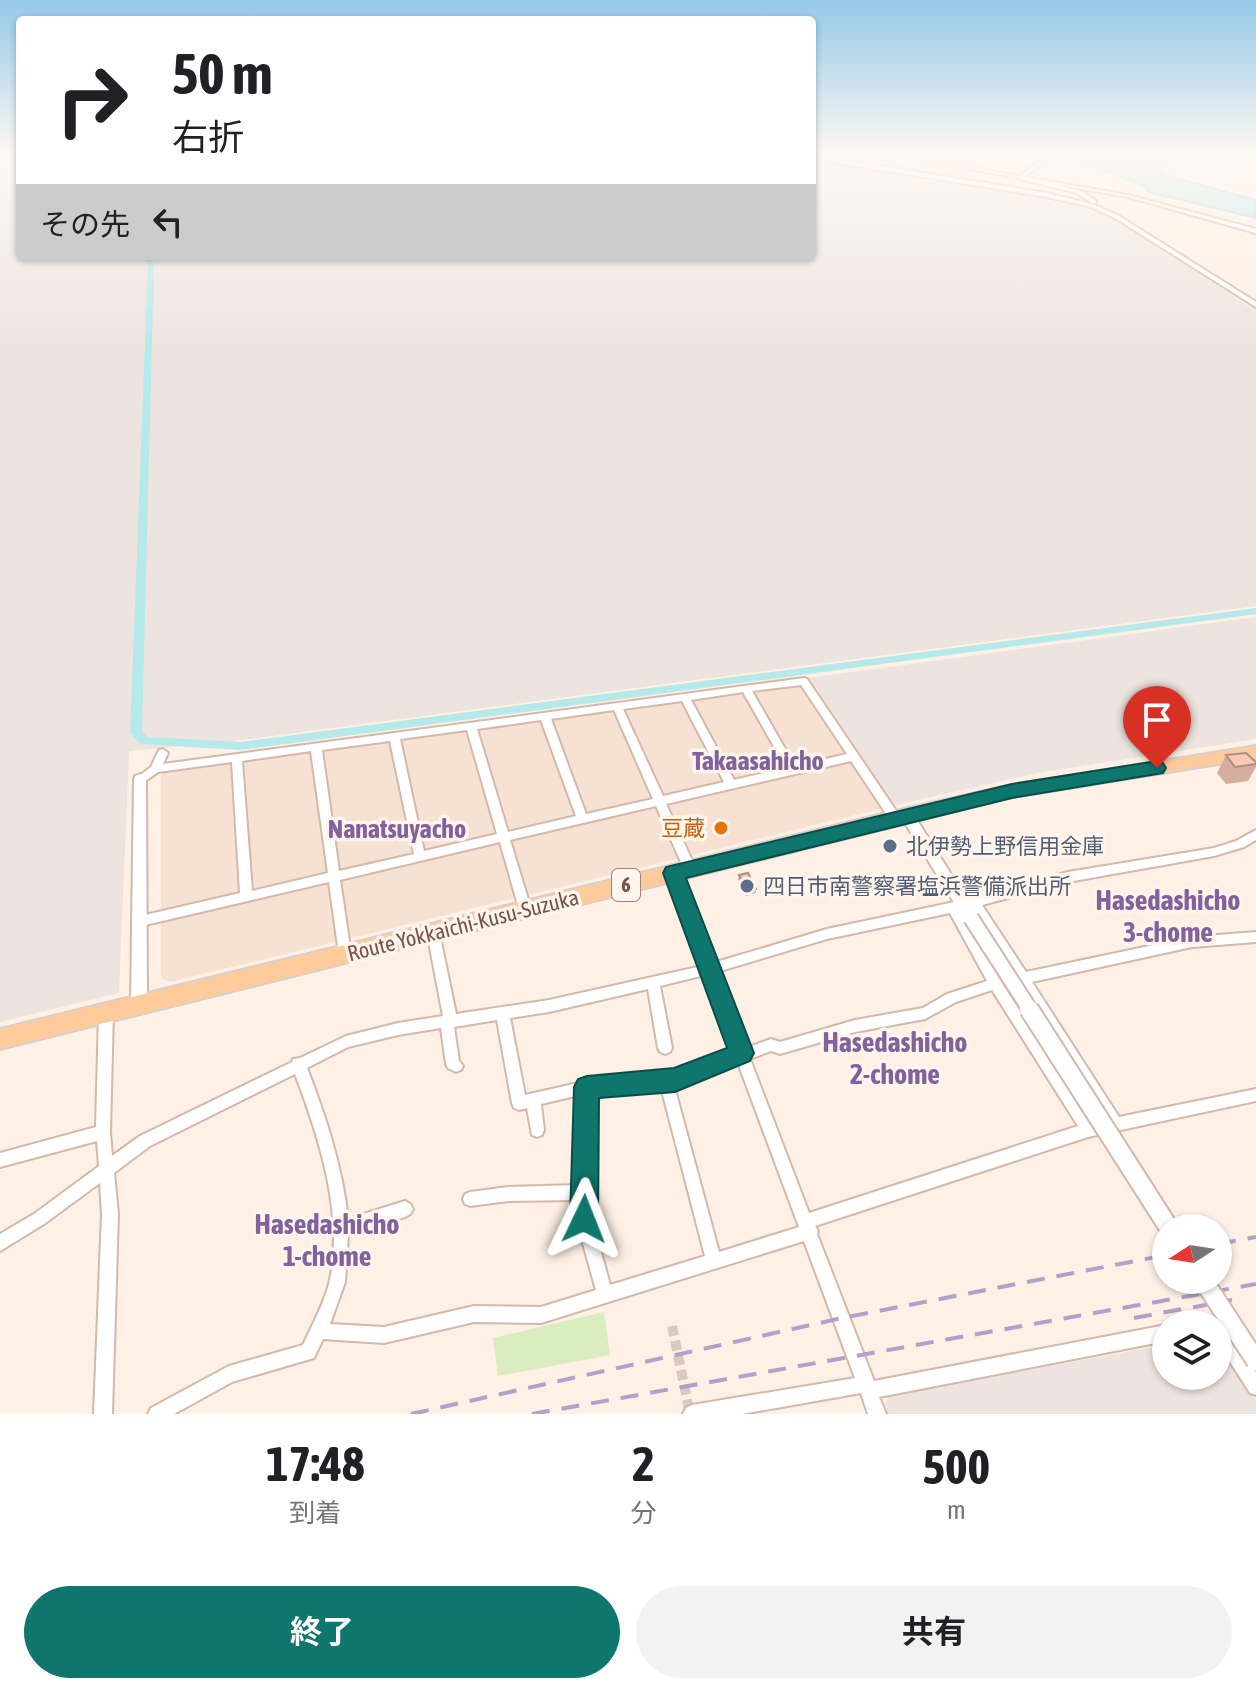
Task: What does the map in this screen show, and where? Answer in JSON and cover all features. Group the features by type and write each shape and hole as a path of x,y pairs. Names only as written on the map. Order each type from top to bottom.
{"main road":[{"name":"Route Yokkaichi-Kusu-Suzuka","path":"0,1039 1012,791 1252,758"}],"street":[{"path":"1120,219 1256,305"},
{"path":"1214,219 1256,231"},
{"path":"139,1004 140,779 155,769 804,681 855,756 1021,979 1116,1124"},
{"path":"746,689 793,771"},
{"path":"685,697 731,785"},
{"path":"617,706 660,802 710,969 877,1414"},
{"path":"545,716 582,819"},
{"path":"471,727 525,909"},
{"path":"394,737 420,857"},
{"path":"316,747 345,954"},
{"path":"155,769 163,753"},
{"path":"141,921 855,756"},
{"path":"237,758 246,897"},
{"path":"0,1243 39,1219 106,1168 159,1133 346,1042 398,1029 503,1014 653,983 827,934 966,908 1068,877 1214,852 1240,844 1256,834"},
{"path":"966,908 995,984 1088,1130"},
{"path":"966,908 1160,1214"},
{"path":"433,932 453,1064 456,1066"},
{"path":"1021,979 1192,942 1256,937"},
{"path":"653,983 665,1048"},
{"path":"503,1014 519,1103 587,1087 666,1081 689,1076 742,1053 771,1045 780,1048 855,1026 925,1013 952,998 995,984"},
{"path":"103,1414 110,1214 103,1132 106,1012"},
{"path":"157,1414 229,1374 308,1352 317,1331 339,1274 342,1228 322,1126 298,1063"},
{"path":"666,1081 687,1171 714,1261"},
{"path":"587,1087 584,1219 605,1295"},
{"path":"317,1331 384,1335 474,1314 541,1315 714,1261 1088,1130 1256,1095"},
{"path":"533,1100 537,1130"},
{"path":"0,1160 103,1132"},
{"path":"470,1199 508,1194 585,1192"},
{"path":"342,1228 405,1209"},
{"path":"1212,1294 1256,1361"},
{"path":"692,1414 868,1387 1152,1336"},
{"path":"1232,1337 1256,1352"},
{"path":"1232,1350 1256,1387"}],"shaded area":[{"path":"0,219 16,219 16,260 816,260 816,219 1114,219 1256,311 1256,606 242,740 129,751 119,993 0,1022"},
{"path":"1256,617 1256,739 1043,772 895,805 808,678"},
{"path":"798,685 804,687 882,805 880,809 170,982 161,978 161,775 170,769"},
{"path":"1152,1347 1152,1390 1232,1390 1232,1364 1256,1401 1256,1414 888,1414 885,1405 890,1394"}],"green space":[{"path":"604,1312 610,1355 498,1376 493,1338"}],"building":[{"path":"1246,753 1256,764 1235,767 1226,755"},
{"path":"748,873 756,889 747,891 739,875"}],"waterway":[{"path":"148,260 151,264 136,733 145,741 240,746 1256,611"}],"tunnel":[{"path":"672,1326 690,1414"}],"railway":[{"path":"1232,1241 1256,1237"},
{"path":"411,1414 842,1318 1152,1258"},
{"path":"532,1414 1256,1284"},
{"path":"1134,1318 1232,1300"}],"place":[{"name":"豆蔵","path":"721,828"},
{"name":"北伊勢上野信用金庫","path":"890,846"},
{"name":"四日市南警察署塩浜警備派出所","path":"747,886"}],"district":[{"name":"Takaasahicho","path":"758,761"},
{"name":"Nanatsuyacho","path":"397,829"},
{"name":"Hasedashicho 3-chome","path":"1168,916"},
{"name":"Hasedashicho 2-chome","path":"895,1058"},
{"name":"Hasedashicho 1-chome","path":"327,1240"}],"route":[{"path":"584,1219 587,1087 675,1080 742,1053 673,873 1012,791 1157,768"}]}
